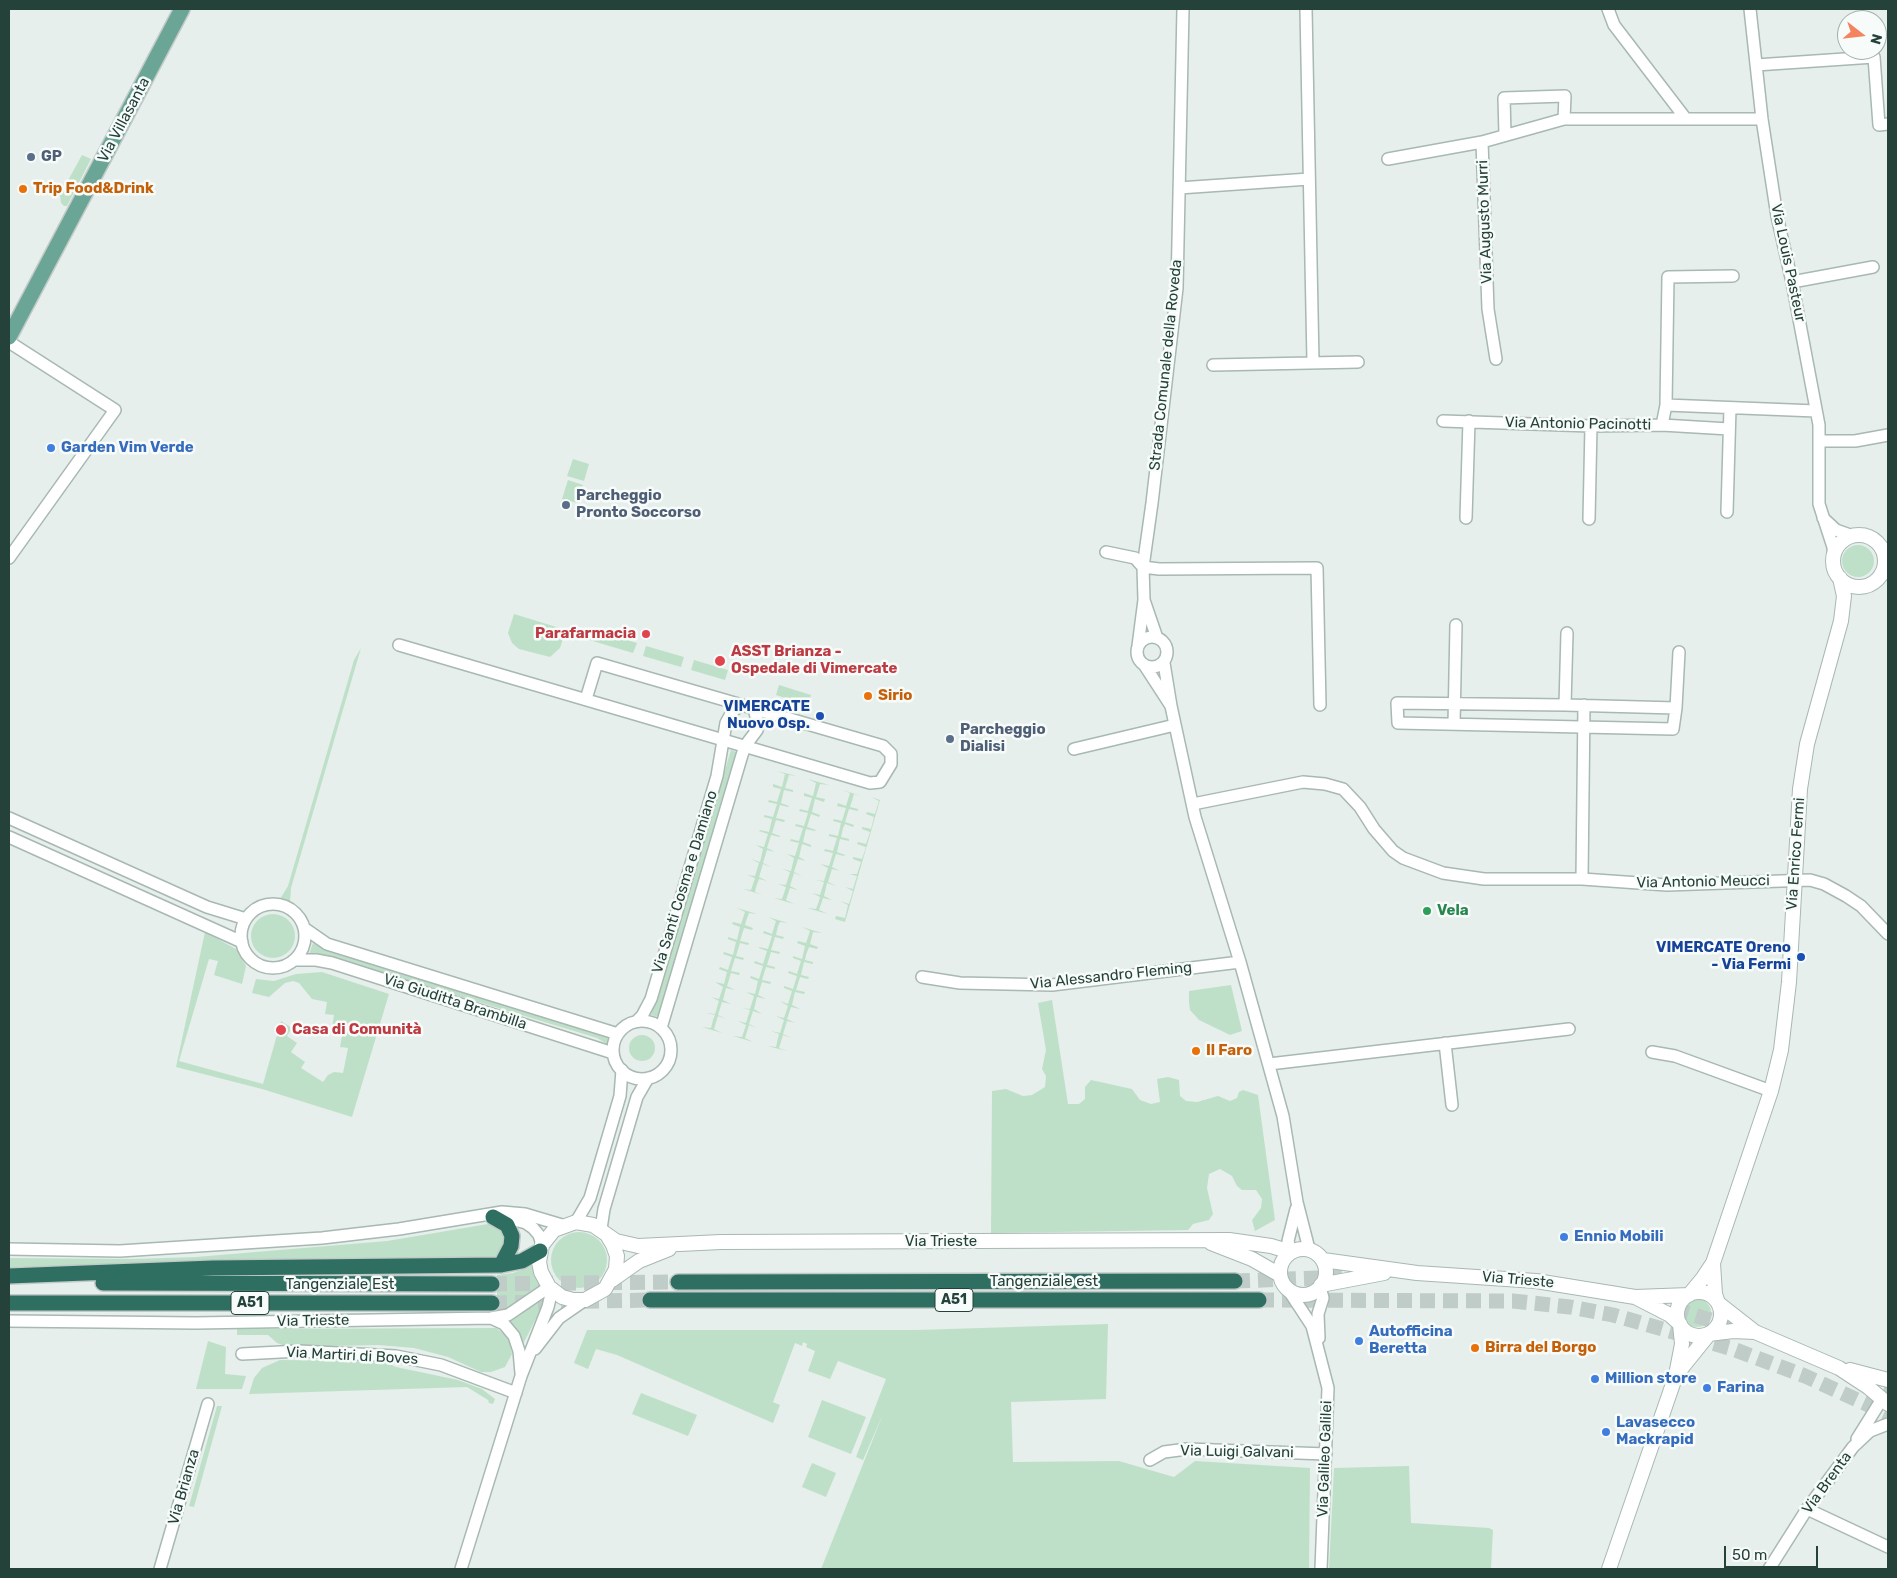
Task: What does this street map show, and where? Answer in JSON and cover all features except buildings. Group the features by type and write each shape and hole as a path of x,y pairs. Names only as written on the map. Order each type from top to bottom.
{"highway":[{"path":"487,1216 507,1224 512,1236 511,1246 501,1265"},
{"path":"9,1276 222,1268 501,1265 522,1261 541,1248"},
{"name":"Tangenziale est","path":"678,1282 1235,1281"},
{"name":"Tangenziale Est","path":"9,1282 492,1284"},
{"name":"Tangenziale est","path":"650,1300 1259,1300"},
{"name":"Tangenziale Est","path":"9,1303 492,1303"}],"main road":[{"name":"Via Villasanta","path":"9,337 182,9"}],"street":[{"name":"Strada Comunale della Roveda","path":"1171,706 1145,666 1138,659 1137,649 1144,600 1143,567 1177,288 1183,9"},
{"path":"1306,9 1313,362"},
{"path":"1608,9 1614,25 1686,119"},
{"name":"Via Louis Pasteur","path":"1750,9 1762,119 1776,216 1792,282 1816,411 1820,441 1818,481 1822,517 1833,547 1834,559"},
{"path":"1756,65 1874,57 1879,124 1888,124"},
{"path":"1505,135 1504,98 1565,96 1564,119"},
{"name":"Via Augusto Murri","path":"1496,359 1488,309 1482,142 1564,119 1762,119"},
{"path":"1388,159 1482,142"},
{"path":"1179,188 1309,179"},
{"path":"1792,282 1873,267"},
{"path":"1666,406 1668,276 1733,276"},
{"path":"9,342 115,410 9,558"},
{"path":"1214,365 1358,362"},
{"name":"Via Antonio Pacinotti","path":"1443,421 1591,426 1662,425 1666,406 1816,411"},
{"path":"1727,512 1730,408"},
{"path":"1466,518 1469,422"},
{"path":"1662,425 1730,429"},
{"path":"1589,519 1591,426"},
{"path":"1820,441 1855,441 1888,435"},
{"path":"1822,517 1836,530 1853,536 1888,538"},
{"path":"1853,536 1839,544 1834,559 1834,568 1840,578 1852,586 1870,585 1885,568 1884,552 1878,543 1868,537"},
{"path":"1106,552 1135,558 1143,567 1198,570 1317,568 1320,705"},
{"name":"Via Enrico Fermi","path":"1689,1295 1714,1263 1771,1091 1781,1050 1787,1010 1800,789 1807,744 1841,621 1844,596 1840,578"},
{"name":"Via Enrico Fermi","path":"1841,621 1856,598 1870,585"},
{"name":"Strada Comunale della Roveda","path":"1144,600 1157,638 1167,648 1164,663 1171,706 1192,804"},
{"path":"1454,724 1456,625"},
{"path":"1565,705 1566,633"},
{"path":"1137,649 1142,640 1157,638"},
{"path":"399,645 586,698 870,783 880,782 891,764 891,754 883,746 597,663 586,698"},
{"path":"1676,708 1397,703 1398,723 1673,729 1676,708 1679,652"},
{"path":"1145,666 1154,668 1164,663"},
{"name":"Via Santi Cosma e Damiano","path":"618,1034 642,1016 651,999 717,776 729,716 741,705"},
{"path":"1582,879 1584,705"},
{"name":"Via Santi Cosma e Damiano","path":"662,1028 745,746 757,730 758,723 754,709"},
{"path":"1074,749 1175,725"},
{"name":"Via Antonio Meucci","path":"1192,804 1303,782 1325,784 1343,789 1360,806 1383,840 1398,854 1443,873 1484,879 1582,879 1667,885 1794,879 1824,884 1846,896 1861,906 1888,934"},
{"path":"1192,804 1240,962 1283,1116 1297,1202 1309,1249 1323,1260 1326,1275 1321,1286"},
{"path":"9,818 207,907 246,919 242,930 242,942 9,837"},
{"name":"Via Giuditta Brambilla","path":"246,919 259,908 277,905 295,913 304,928 327,944 618,1034"},
{"path":"295,960 304,945 304,928"},
{"name":"Via Giuditta Brambilla","path":"242,942 252,960 263,966 278,968 295,960 316,960 332,963 614,1053"},
{"name":"Via Alessandro Fleming","path":"922,977 960,983 1052,985 1240,962"},
{"path":"612,1280 617,1256 614,1245 604,1232 604,1208 637,1097 648,1078 664,1069 669,1061 671,1044 662,1028 646,1021 637,1021"},
{"path":"1269,1064 1569,1029"},
{"path":"618,1034 614,1043 614,1053 622,1070 629,1076 648,1078"},
{"path":"1445,1042 1452,1105"},
{"path":"1652,1052 1675,1056 1771,1091"},
{"path":"576,1222 590,1198 620,1096 622,1070"},
{"path":"1280,1275 1282,1260 1291,1252 1288,1242 1297,1202"},
{"name":"Via Trieste","path":"9,1249 120,1251 312,1238 399,1229 487,1216 502,1212 525,1214 562,1225 576,1222 594,1225 626,1245 676,1245 721,1242 1206,1241 1248,1242 1291,1252 1309,1249"},
{"name":"Via Trieste","path":"9,1321 196,1323 491,1318 508,1315 550,1289 541,1272 539,1235 526,1223 487,1216"},
{"path":"541,1248 554,1230 562,1225"},
{"name":"Via Trieste","path":"1206,1241 1252,1259 1280,1275 1290,1291 1303,1295 1310,1294 1321,1286 1400,1271"},
{"name":"Via Trieste","path":"585,1300 605,1289 612,1280 640,1261 676,1245"},
{"name":"Via Trieste","path":"1323,1260 1400,1271 1536,1281 1635,1297 1689,1295"},
{"name":"Via Enrico Fermi","path":"1714,1263 1715,1294 1718,1303"},
{"name":"Via Galileo Galilei","path":"1319,1350 1318,1314 1323,1298 1321,1286"},
{"path":"461,1569 521,1376 548,1307 550,1289 573,1300 585,1300"},
{"name":"Via Galileo Galilei","path":"1290,1291 1312,1326 1328,1388 1321,1569"},
{"path":"1610,1569 1676,1375 1682,1344 1678,1309 1682,1300 1689,1295 1697,1292 1707,1294 1756,1332 1840,1368 1886,1378"},
{"name":"Via Trieste","path":"1635,1297 1670,1315 1680,1324"},
{"path":"531,1354 559,1318 585,1300"},
{"path":"1676,1375 1716,1328 1720,1320 1718,1303"},
{"path":"491,1318 504,1324 514,1336 519,1351 521,1376"},
{"path":"1680,1324 1691,1335 1701,1336 1733,1331 1756,1332"},
{"name":"Via Martiri di Boves","path":"242,1354 299,1351 414,1358 441,1365 516,1393"},
{"path":"1840,1368 1885,1402"},
{"name":"Via Brenta","path":"1853,1447 1864,1424 1885,1402"},
{"name":"Via Brianza","path":"160,1569 208,1404"},
{"name":"Via Brenta","path":"1769,1569 1807,1509 1853,1447 1870,1431 1888,1424"},
{"name":"Via Luigi Galvani","path":"1150,1460 1164,1452 1187,1449 1326,1454"},
{"path":"1807,1509 1888,1547"}],"green space":[{"path":"82,155 91,159 67,206 64,206 61,203 60,195"},
{"path":"573,459 589,464 584,481 567,476"},
{"path":"568,480 583,485 578,503 562,499"},
{"path":"1858,545 1864,546 1869,550 1873,555 1873,567 1869,572 1864,576 1858,577 1852,576 1847,572 1843,567 1842,561 1843,555 1847,550 1852,546"},
{"path":"514,614 566,630 560,648 550,657 519,649 512,643 508,633"},
{"path":"589,628 637,643 633,653 586,639"},
{"path":"646,646 684,657 681,667 643,656"},
{"path":"361,648 291,888 290,902 280,899 288,886 354,660"},
{"path":"694,660 728,670 725,680 691,670"},
{"path":"779,685 811,695 808,705 776,695"},
{"path":"731,750 736,752 658,1017 651,1015"},
{"path":"777,771 797,776 789,775 785,788 793,790 793,792 784,790 781,803 789,806 780,805 776,818 785,820 784,822 776,820 772,833 780,837 771,835 767,848 775,852 767,850 763,863 771,867 763,864 759,877 767,881 759,879 756,887 755,892 763,895 743,889 751,890 755,878 747,875 755,876 759,863 751,859 760,862 763,849 756,845 764,847 768,834 759,831 769,832 772,819 764,817 764,815 773,817 777,804 768,802 769,800 777,802 781,789 773,787 773,784 782,787 785,774"},
{"path":"808,779 829,785 820,784 816,797 825,799 824,802 815,799 812,812 820,815 819,817 811,814 807,827 816,830 806,829 803,842 811,845 811,847 802,844 799,857 806,861 798,859 794,872 802,876 794,873 790,886 798,890 790,888 786,900 794,904 774,898 782,899 786,887 778,884 786,885 790,872 782,869 791,871 794,858 787,854 795,856 799,843 790,841 791,839 799,841 803,828 795,826 796,824 804,826 808,813 799,811 800,809 808,811 812,798 804,796 804,793 813,796 816,783"},
{"path":"842,790 862,796 854,794 850,807 858,809 858,811 849,809 845,822 854,825 853,827 845,824 843,828 841,837 849,839 849,841 840,839 837,852 845,855 836,854 832,867 840,871 832,869 828,882 836,886 827,883 824,896 832,900 823,898 819,910 828,914 807,908 816,909 819,901 820,897 812,893 820,895 824,882 816,880 824,881 828,868 820,864 829,866 833,853 824,851 825,849 833,851 837,838 829,836 829,834 838,836 841,823 833,821 834,819 842,821 846,808 837,806 838,803 846,806 850,793"},
{"path":"871,797 880,800 845,922 835,919 836,916 845,918 848,905 840,901 849,904 853,891 845,887 853,889 857,876 849,874 857,874 861,862 853,859 853,857 862,859 866,847 857,844 858,842 866,844 870,832 862,829 862,827 871,829 874,817 866,814 867,812 875,814 879,801"},
{"path":"737,908 757,914 749,913 745,925 753,928 752,930 744,928 740,941 749,943 748,945 740,943 736,956 744,958 743,960 735,958 731,971 740,973 739,975 731,973 727,986 735,990 726,988 723,1000 731,1004 722,1002 718,1015 726,1019 718,1016 714,1029 722,1033 702,1027 711,1028 715,1015 706,1013 715,1014 719,1001 711,997 719,999 723,987 715,982 724,984 727,972 719,969 720,967 728,970 732,957 723,954 724,952 733,955 736,942 728,939 728,937 737,940 740,927 732,924 733,922 741,924 745,912"},
{"path":"277,914 289,920 294,927 294,945 289,952 282,957 269,958 261,955 254,948 251,932 254,924 261,917"},
{"path":"768,917 788,923 780,922 778,926 776,935 784,937 783,939 775,937 771,950 780,952 779,954 771,952 767,965 775,967 775,969 766,967 762,980 771,982 770,984 762,982 758,995 766,999 757,997 754,1009 762,1014 753,1011 749,1024 757,1028 749,1025 745,1038 753,1042 733,1036 742,1037 746,1025 738,1021 746,1023 750,1010 742,1008 750,1009 754,996 746,992 755,994 758,981 750,978 751,976 759,979 763,966 754,963 755,961 763,964 767,951 759,947 768,949 772,936 763,933 764,931 772,934 776,921"},
{"path":"802,927 822,933 813,932 810,944 818,947 817,949 809,947 806,955 805,960 813,962 813,964 804,962 801,975 809,977 808,979 800,977 796,990 805,992 804,994 795,992 792,1005 800,1009 791,1007 787,1019 795,1023 787,1021 783,1034 791,1038 783,1035 779,1048 787,1051 767,1046 776,1047 779,1034 771,1031 780,1033 784,1020 776,1016 784,1018 788,1006 780,1001 788,1004 792,991 784,988 784,986 793,989 797,976 788,973 789,971 797,974 801,961 793,958 793,956 802,959 805,946 797,943 798,941 806,943 810,931"},
{"path":"205,932 236,949 246,966 242,984 214,975 218,961 209,959 179,1061 263,1084 281,1021 292,1028 287,1036 297,1043 291,1052 305,1062 301,1068 323,1082 328,1075 334,1072 343,1073 348,1048 340,1047 343,1030 332,1028 334,1015 325,1014 327,1002 312,999 299,983 293,981 285,983 269,997 252,993 256,979 274,981 296,974 322,972 389,994 352,1117 262,1089 176,1067"},
{"path":"313,943 342,955 609,1036 607,1044 597,1038 321,954 309,954"},
{"path":"1231,985 1242,1031 1230,1035 1199,1020 1190,1010 1189,991"},
{"path":"1052,1000 1068,1104 1079,1104 1085,1099 1085,1087 1091,1080 1132,1089 1140,1100 1151,1104 1160,1102 1157,1079 1168,1077 1179,1080 1180,1096 1186,1101 1197,1102 1218,1096 1230,1101 1237,1098 1239,1092 1243,1090 1258,1095 1275,1220 1255,1231 1252,1220 1261,1208 1262,1199 1256,1190 1242,1190 1237,1186 1232,1176 1220,1169 1209,1174 1207,1188 1213,1214 1209,1220 1193,1224 1188,1230 991,1233 992,1091 1006,1089 1023,1096 1032,1095 1045,1087 1046,1076 1042,1069 1046,1050 1038,1003"},
{"path":"642,1035 651,1039 655,1048 651,1057 642,1061 633,1057 629,1048 633,1039"},
{"path":"494,1224 508,1235 500,1257 492,1260 9,1267 9,1258 132,1259 196,1257 387,1241"},
{"path":"573,1232 585,1232 595,1236 603,1244 607,1260 603,1276 595,1284 585,1288 573,1288 563,1284 555,1276 551,1266 551,1254 555,1244 563,1236"},
{"path":"532,1266 540,1286 507,1309 497,1312 497,1275 513,1273"},
{"path":"544,1298 542,1307 523,1344 510,1322"},
{"path":"1697,1299 1707,1303 1711,1313 1707,1323 1697,1327 1687,1323 1683,1313 1687,1303"},
{"path":"1108,1324 1106,1399 1011,1402 1013,1462 1119,1461 1174,1477 1195,1461 1310,1468 1309,1569 821,1569 883,1414 863,1460 856,1457 886,1379 838,1361 830,1379 808,1371 815,1351 806,1347 807,1344 803,1342 802,1346 795,1343 773,1402 780,1405 773,1423 617,1355 596,1349 588,1369 574,1363 587,1330 917,1330"},
{"path":"496,1328 509,1338 512,1354 505,1367 491,1372 481,1372 448,1357 414,1348 378,1345 288,1347 277,1343 268,1335 237,1335 237,1329"},
{"path":"208,1341 226,1347 225,1374 246,1376 242,1389 196,1389"},
{"path":"280,1360 383,1361 396,1367 458,1380 482,1389 495,1399 493,1404 489,1403 488,1400 467,1387 249,1394 254,1378 262,1368"},
{"path":"641,1393 697,1415 688,1436 632,1414"},
{"path":"822,1400 866,1417 851,1454 808,1437"},
{"path":"217,1406 222,1406 194,1507 189,1506"},
{"path":"812,1463 836,1473 826,1497 802,1487"},
{"path":"1409,1466 1411,1523 1489,1528 1493,1530 1491,1569 1329,1569 1334,1468"}],"tunnel":[{"path":"1235,1281 1344,1277"},
{"path":"492,1284 678,1282"},
{"path":"492,1303 650,1300"},
{"path":"1259,1300 1513,1301 1570,1307 1613,1315 1733,1349 1805,1376 1888,1414"},
{"path":"1652,1302 1749,1332"},
{"path":"1862,1381 1888,1392"}],"place":[{"name":"GP","path":"31,157"},
{"name":"Trip Food&Drink","path":"23,189"},
{"name":"Garden Vim Verde","path":"51,448"},
{"name":"Parcheggio Pronto Soccorso","path":"566,505"},
{"name":"Parafarmacia","path":"646,634"},
{"name":"ASST Brianza - Ospedale di Vimercate","path":"720,661"},
{"name":"Sirio","path":"868,696"},
{"name":"VIMERCATE Nuovo Osp.","path":"820,716"},
{"name":"Parcheggio Dialisi","path":"950,739"},
{"name":"Vela","path":"1427,911"},
{"name":"VIMERCATE Oreno - Via Fermi","path":"1801,957"},
{"name":"Casa di Comunità","path":"281,1030"},
{"name":"Il Faro","path":"1196,1051"},
{"name":"Ennio Mobili","path":"1564,1237"},
{"name":"Autofficina Beretta","path":"1359,1341"},
{"name":"Birra del Borgo","path":"1475,1348"},
{"name":"Million store","path":"1595,1379"},
{"name":"Farina","path":"1707,1388"},
{"name":"Lavasecco Mackrapid","path":"1606,1432"}]}
